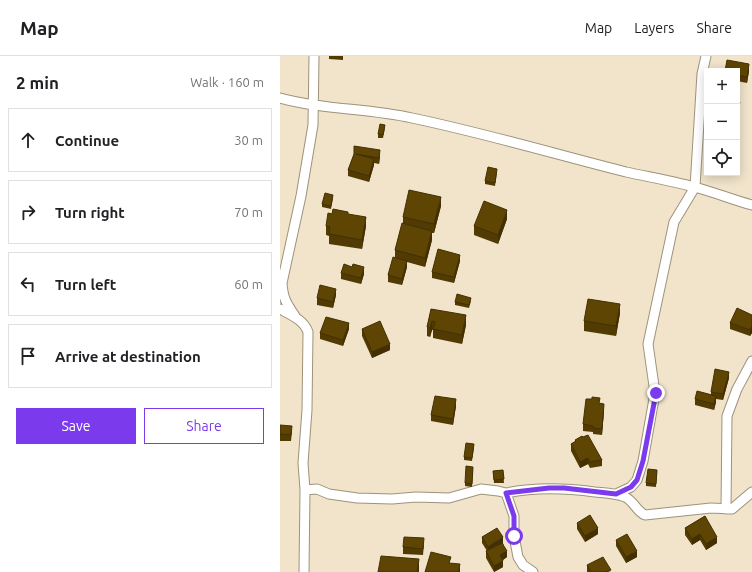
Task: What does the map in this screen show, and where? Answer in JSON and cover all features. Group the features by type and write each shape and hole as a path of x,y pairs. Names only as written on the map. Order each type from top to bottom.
{"street":[{"path":"304,572 305,490 303,463 307,410 308,332 304,325 285,303 282,293 282,283 302,189 313,126 314,56"},
{"path":"616,494 631,487 637,480 643,461 656,393 648,344 674,222 695,187 702,74 706,56"},
{"path":"280,98 313,106 393,114 498,138 628,172 695,187 752,205"},
{"path":"280,309 297,318"},
{"path":"726,509 727,416 737,389 752,361"},
{"path":"305,490 318,489 329,494 357,498 392,499 416,497 448,498 481,489 506,493 549,488 564,488 616,494 631,501 639,513 645,515 711,508 732,509 752,492"},
{"path":"506,493 514,516 514,536 518,557 523,565 533,572"}],"building":[{"path":"727,60 749,64 747,77 740,76 740,68 726,68"},
{"path":"380,124 385,125 383,135 378,134"},
{"path":"354,146 380,150 379,158 356,154 374,159 369,176 348,170 354,154"},
{"path":"488,167 497,169 495,183 485,181"},
{"path":"409,190 441,197 434,224 403,217"},
{"path":"325,193 333,195 331,206 322,204"},
{"path":"484,201 507,210 498,235 474,226"},
{"path":"333,209 348,212 348,214 366,217 362,240 329,234 330,227 326,226 328,213 332,214"},
{"path":"402,223 432,231 425,258 395,250"},
{"path":"438,249 460,255 454,277 432,272"},
{"path":"393,257 407,261 402,279 388,275"},
{"path":"344,264 352,267 353,264 364,267 361,278 341,273"},
{"path":"320,285 336,289 333,302 317,298"},
{"path":"457,294 471,298 469,305 455,302"},
{"path":"588,299 620,304 616,326 584,321"},
{"path":"737,308 752,315 752,326 750,330 730,323"},
{"path":"431,309 466,315 462,335 433,329 435,322 432,321 430,328 427,327"},
{"path":"326,317 349,323 343,340 320,333"},
{"path":"380,321 390,344 372,352 362,329"},
{"path":"715,369 729,372 723,394 711,392"},
{"path":"697,391 716,396 714,404 695,399"},
{"path":"435,396 456,399 453,419 431,415"},
{"path":"592,397 600,398 599,403 604,404 602,429 593,428 593,426 583,424 586,399 592,399"},
{"path":"280,425 292,426 291,435 280,434"},
{"path":"588,435 602,460 590,462 588,458 580,462 571,444 582,436"},
{"path":"466,443 474,444 472,458 464,457"},
{"path":"466,466 473,467 472,484 465,483"},
{"path":"648,469 657,470 656,484 646,483"},
{"path":"503,470 504,479 494,480 493,471"},
{"path":"590,515 598,528 585,536 577,523"},
{"path":"705,516 717,537 706,544 700,534 692,539 685,528"},
{"path":"497,528 503,537 488,547 482,537"},
{"path":"627,534 637,551 626,557 616,540"},
{"path":"404,537 424,538 423,549 403,547"},
{"path":"502,543 507,551 500,555 503,561 494,566 486,551"},
{"path":"431,552 451,557 449,563 460,564 458,572 425,572"},
{"path":"381,556 419,559 417,572 378,572"},
{"path":"603,557 611,570 606,572 591,572 587,565"}],"route":[{"path":"514,536 514,516 506,493 549,488 564,488 616,494 631,487 637,480 643,461 656,393"}]}
